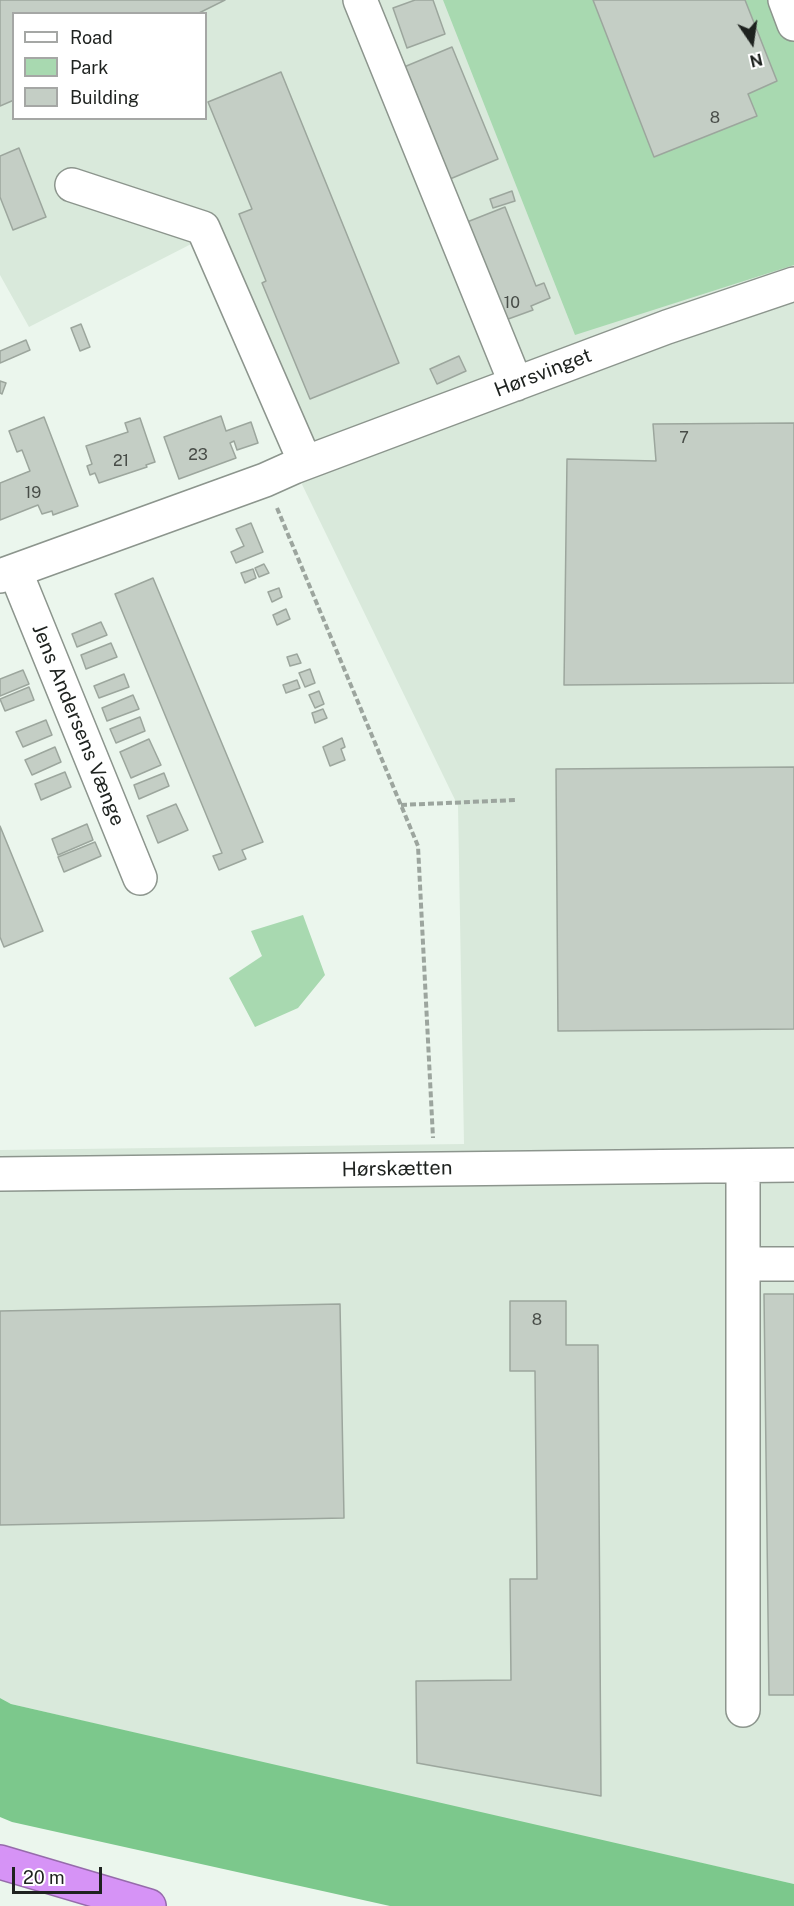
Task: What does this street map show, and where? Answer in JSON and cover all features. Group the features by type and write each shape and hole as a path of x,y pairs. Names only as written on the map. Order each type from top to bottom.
{"highway":[{"path":"0,1862 149,1906"}],"street":[{"path":"360,0 516,384"},
{"path":"784,0 794,24"},
{"path":"72,185 203,228 288,470"},
{"name":"Hørsvinget","path":"288,470 667,327 794,284"},
{"name":"Jens Andersens Vænge","path":"140,878 8,574 288,470"},
{"name":"Hørskætten","path":"0,1174 794,1165"},
{"path":"742,1710 743,1166"},
{"path":"743,1264 794,1264"}],"path":[{"path":"288,470 401,805 418,846 434,1168"},
{"path":"401,805 516,800"}],"shaded area":[{"path":"0,0 794,0 794,1884 386,1792 11,1704 0,1698 0,1150 464,1144 458,806 296,472 199,240 29,327 0,275"}],"green space":[{"path":"443,0 794,0 794,265 575,335"},
{"path":"303,915 325,975 298,1008 255,1027 229,978 262,956 251,931"},
{"path":"0,1698 11,1704 794,1884 794,1906 390,1906 12,1822 0,1817"}],"building":[{"path":"0,0 225,0 201,12 12,12 12,101 0,106"},
{"path":"415,0 433,0 445,34 407,48 393,8"},
{"path":"593,0 745,0 777,81 748,94 757,116 654,157"},
{"path":"452,47 498,159 450,179 404,67"},
{"path":"281,72 399,363 310,399 262,283 266,281 239,214 252,209 208,102"},
{"path":"19,148 46,217 13,230 0,197 0,156"},
{"path":"512,191 515,201 493,208 490,199"},
{"path":"505,207 536,286 544,283 550,298 531,306 533,310 500,322 462,224"},
{"path":"81,324 90,347 80,351 71,328"},
{"path":"26,340 30,350 0,363 0,351"},
{"path":"459,356 466,371 437,384 430,369"},
{"path":"0,381 6,383 2,394 0,393"},
{"path":"221,416 226,431 251,422 258,443 237,450 234,441 230,443 236,458 179,479 164,437"},
{"path":"44,417 78,506 53,515 52,511 42,514 38,505 0,520 0,483 30,471 22,450 17,452 9,431"},
{"path":"140,418 155,462 146,465 147,467 99,483 95,473 90,475 87,466 92,464 86,446 128,432 125,423"},
{"path":"794,423 794,683 564,685 567,459 656,461 653,424"},
{"path":"251,523 263,552 236,563 231,552 244,546 236,529"},
{"path":"264,564 269,573 259,577 255,568"},
{"path":"253,569 256,578 245,583 241,573"},
{"path":"153,578 263,842 242,850 246,859 219,870 213,856 222,853 115,594"},
{"path":"279,588 282,597 272,602 268,592"},
{"path":"286,609 290,619 277,625 273,615"},
{"path":"101,622 107,635 77,647 72,634"},
{"path":"111,643 117,657 86,669 81,655"},
{"path":"297,654 301,663 290,666 287,657"},
{"path":"310,669 315,683 305,687 299,673"},
{"path":"23,670 29,684 0,696 0,679"},
{"path":"124,674 129,687 99,698 94,686"},
{"path":"297,680 300,688 286,693 283,685"},
{"path":"29,687 34,700 5,711 0,699"},
{"path":"319,691 324,704 315,708 309,695"},
{"path":"133,695 139,709 107,721 102,708"},
{"path":"323,709 327,718 315,723 312,713"},
{"path":"140,717 145,731 116,743 110,729"},
{"path":"46,720 52,735 23,747 16,732"},
{"path":"342,738 345,747 341,749 345,760 330,766 323,747"},
{"path":"149,739 161,765 131,778 120,752"},
{"path":"55,747 61,762 32,775 25,760"},
{"path":"794,767 794,1029 558,1031 556,769"},
{"path":"65,772 71,787 41,800 35,784"},
{"path":"164,773 169,786 139,799 134,785"},
{"path":"176,804 188,830 158,843 147,816"},
{"path":"87,824 93,840 58,855 52,839"},
{"path":"0,826 43,931 4,947 0,937"},
{"path":"95,842 101,856 64,872 58,857"},
{"path":"764,1294 794,1294 794,1695 769,1695"},
{"path":"510,1301 566,1301 566,1345 598,1345 601,1796 417,1763 416,1681 511,1680 510,1579 537,1579 535,1371 510,1371"},
{"path":"340,1304 344,1518 0,1525 0,1311"}]}
